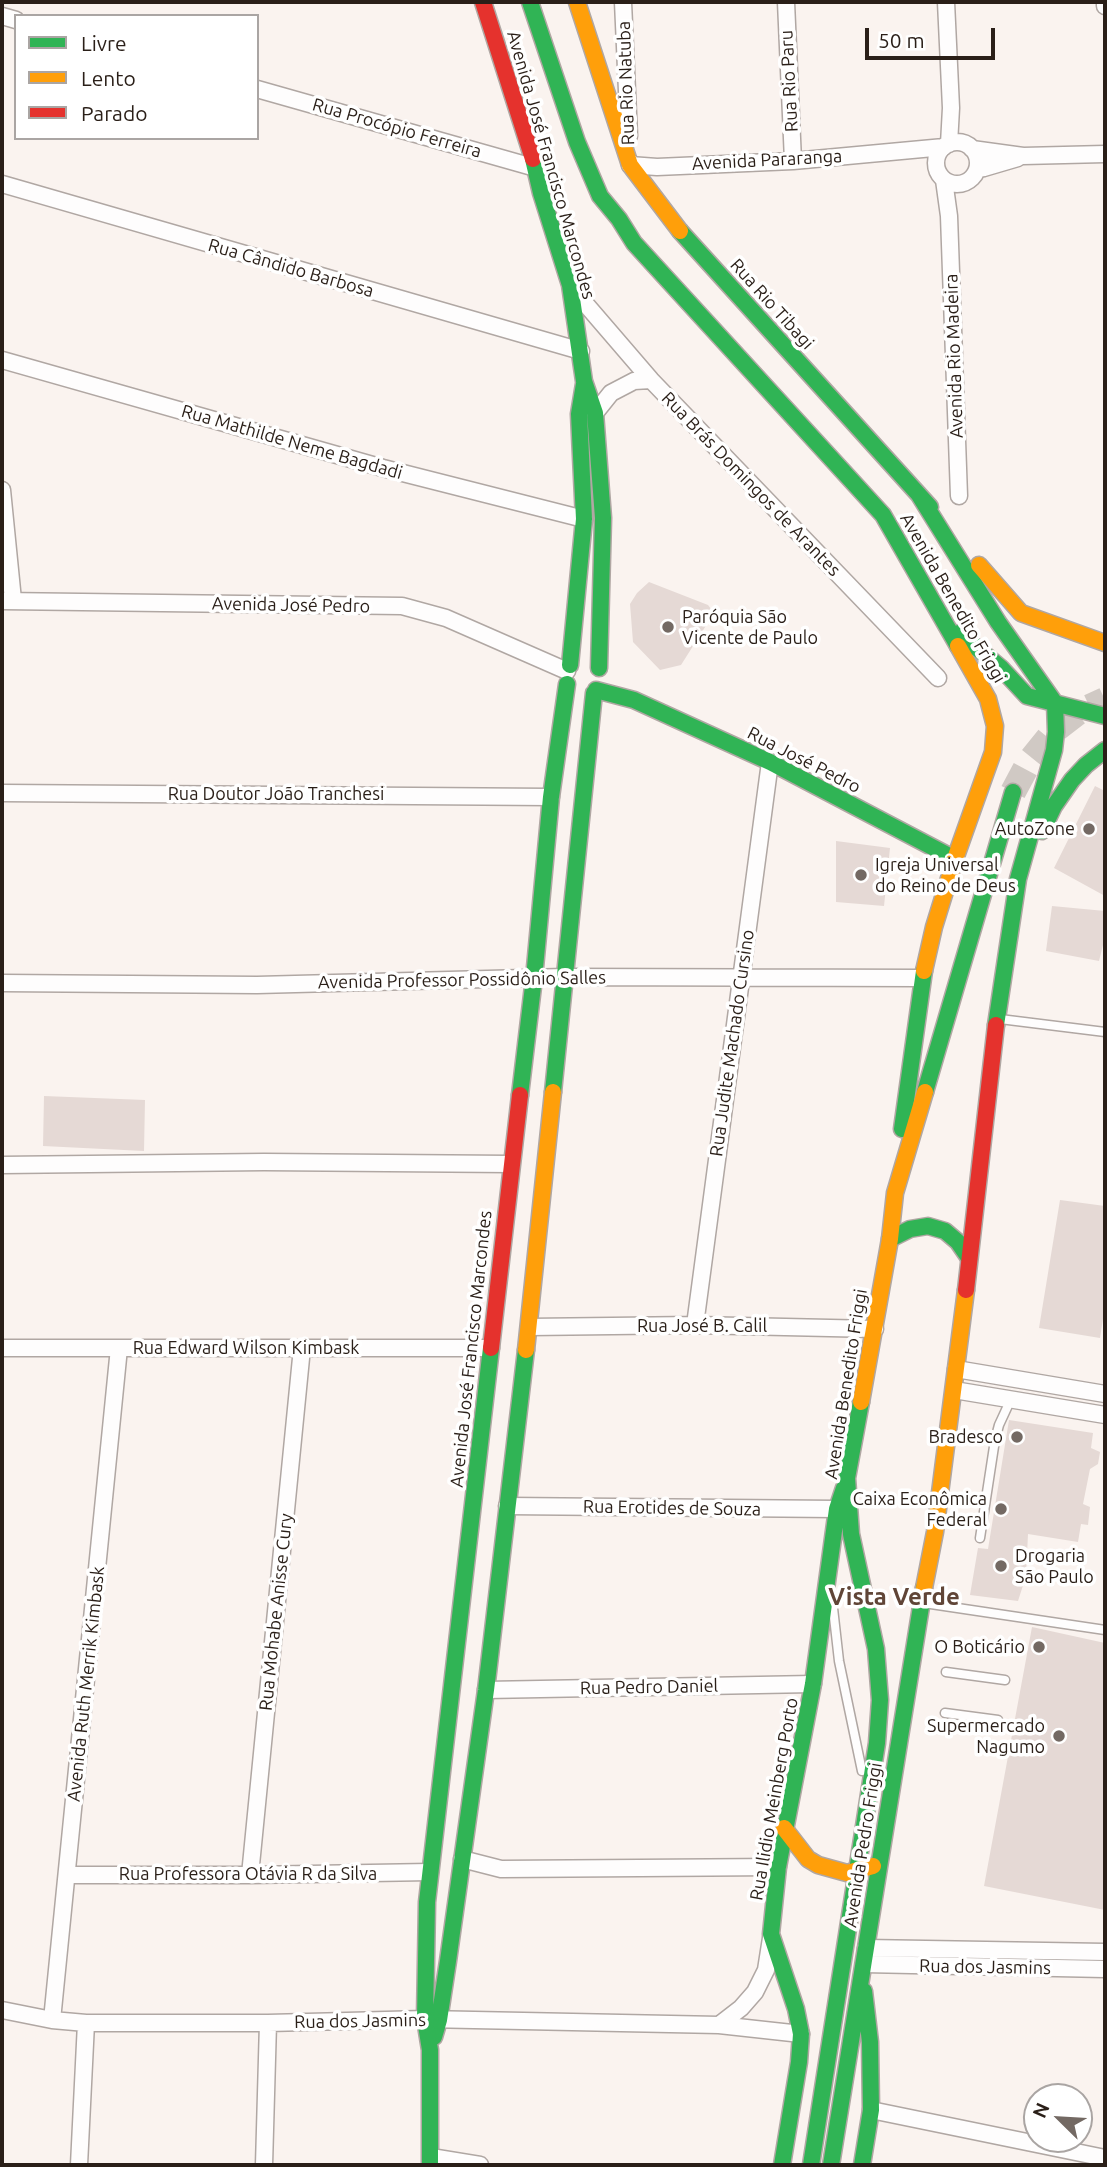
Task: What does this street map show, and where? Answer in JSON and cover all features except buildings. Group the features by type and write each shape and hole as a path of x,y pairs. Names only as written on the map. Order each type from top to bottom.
{"main road":[{"name":"Avenida José Francisco Marcondes","path":"483,2 536,168 569,285 584,381 595,413 603,517 600,671"},
{"name":"Avenida Benedito Friggi","path":"530,2 577,142 600,196 634,243 883,515 988,699 995,726 993,752 955,859 934,926 922,978 905,1099 890,1239 847,1478 851,1534 876,1649 880,1700 877,1743 856,1872"},
{"name":"Rua Rio Tibagi","path":"577,2 622,173 673,223 1021,612 1105,643"},
{"path":"577,142 622,173 600,196"},
{"name":"Avenida José Francisco Marcondes","path":"432,2019 427,1902 584,519 579,414 584,381"},
{"path":"919,495 998,622 1055,703 1054,750 1018,879 998,1019 954,1390"},
{"path":"947,623 1001,668 1027,696 1105,716"},
{"path":"589,660 600,671 600,686 595,692 584,696 577,694 568,673 576,661 589,660"},
{"name":"Rua José Pedro","path":"600,671 634,699 770,762 955,859"},
{"path":"430,2161 432,2019 456,1906 486,1690 529,1327 595,692"},
{"name":"Rua José Pedro","path":"595,692 634,699"},
{"path":"1018,879 1054,806 1072,780 1105,750"},
{"name":"Avenida Benedito Friggi","path":"895,1194 1013,792"},
{"path":"890,1239 910,1229 928,1226 945,1231 958,1242 969,1258"},
{"name":"Avenida Pedro Friggi","path":"831,2165 934,1532 954,1390"},
{"name":"Rua Ilidio Meinberg Porto","path":"782,2165 801,2034 796,2009 771,1934 778,1867 813,1684 838,1509 847,1478"},
{"path":"785,1828 808,1859 835,1871 856,1872 880,1862"},
{"name":"Avenida Pedro Friggi","path":"811,2165 856,1872"},
{"path":"427,1902 431,1911 438,1914 456,1906"},
{"path":"862,2165 871,2110 870,2042 864,1963"}],"street":[{"name":"Rua Rio Natuba","path":"622,173 623,2"},
{"name":"Rua Rio Paru","path":"786,2 793,161"},
{"path":"946,2 951,108 957,146"},
{"name":"Rua Procópio Ferreira","path":"259,90 536,168"},
{"name":"Avenida Pararanga","path":"622,173 657,167 793,161 957,146 1023,156 1105,154"},
{"path":"957,146 976,155 977,169 974,175 963,183 950,183 940,175 937,157 957,146"},
{"name":"Avenida Pararanga","path":"903,150 936,163"},
{"name":"Avenida Pararanga","path":"977,169 1023,156"},
{"name":"Avenida Rio Madeira","path":"944,180 949,216 959,495"},
{"name":"Avenida Rio Madeira","path":"949,216 963,183"},
{"name":"Rua Cândido Barbosa","path":"2,184 581,351"},
{"name":"Rua Brás Domingos de Arantes","path":"569,285 651,380 938,678"},
{"name":"Rua Mathilde Neme Bagdadi","path":"2,360 383,468 584,519"},
{"path":"595,413 611,393 634,381 651,380"},
{"path":"2,491 8,600"},
{"name":"Avenida José Pedro","path":"8,600 402,606 446,618 568,673"},
{"name":"Rua Judite Machado Cursino","path":"695,1325 770,762"},
{"name":"Rua Doutor João Tranchesi","path":"2,793 551,797"},
{"name":"Avenida Professor Possidônio Salles","path":"2,983 257,985 564,977 922,978"},
{"path":"2,1165 264,1162 511,1164"},
{"name":"Rua José B. Calil","path":"529,1327 695,1325 875,1329"},
{"name":"Rua Edward Wilson Kimbask","path":"2,1348 490,1348"},
{"name":"Avenida Ruth Merrik Kimbask","path":"52,2020 119,1348"},
{"name":"Rua Mohabe Anisse Cury","path":"250,1875 302,1348"},
{"path":"956,1369 1105,1394"},
{"path":"954,1390 1105,1415"},
{"name":"Rua Erotides de Souza","path":"508,1506 838,1509"},
{"name":"Rua Pedro Daniel","path":"486,1690 813,1684"},
{"path":"462,1859 501,1869 778,1867"},
{"name":"Rua Professora Otávia R da Silva","path":"67,1875 430,1872"},
{"path":"719,2025 741,2008 755,1992 766,1970 771,1934"},
{"name":"Rua dos Jasmins","path":"864,1963 1105,1952"},
{"name":"Rua dos Jasmins","path":"864,1963 1105,1969"},
{"name":"Rua dos Jasmins","path":"2,2010 52,2020 86,2022 268,2023 432,2019 719,2025 801,2034"},
{"path":"78,2164 86,2022"},
{"path":"264,2165 268,2023"},
{"path":"871,2110 1105,2158"},
{"path":"430,2161 480,2165"}],"lane":[{"path":"998,1019 1105,1032"},
{"path":"980,1538 995,1440 1010,1399"},
{"path":"828,1574 839,1661 859,1748 868,1804"},
{"path":"921,1602 1105,1629"},
{"path":"946,1672 1005,1680"},
{"path":"945,1713 998,1720"}],"tunnel":[{"path":"1013,792 1029,762 1055,730 1077,713 1105,700"}],"traffic: fast":[{"path":"530,2 577,142 600,196 634,243 883,515 958,646"},
{"path":"533,159 570,285 584,381 595,413 603,518 599,668"},
{"path":"680,231 930,507"},
{"path":"570,665 584,519 579,414 584,384"},
{"path":"919,495 998,622 1055,703 1054,750 1018,879 996,1025"},
{"path":"959,633 1001,668 1027,696 1105,716"},
{"path":"520,1095 551,797 567,684"},
{"path":"596,690 634,700 770,762 955,859"},
{"path":"553,1092 594,693"},
{"path":"1042,831 1054,806 1072,780 1105,750"},
{"path":"925,1092 1013,792"},
{"path":"902,1129 924,971"},
{"path":"890,1239 910,1229 928,1226 945,1231 958,1242 969,1258"},
{"path":"430,2165 430,2050 425,2019 427,1902 491,1348"},
{"path":"434,2037 448,1961 486,1690 526,1350"},
{"path":"811,2165 877,1743 880,1700 876,1649 851,1534 847,1478 861,1402"},
{"path":"782,2165 801,2034 796,2009 771,1934 778,1867 813,1684 837,1509 844,1488"},
{"path":"831,2165 924,1588"},
{"path":"862,2165 871,2110 870,2042 864,1991"}],"traffic: slow":[{"path":"577,2 630,165 680,231"},
{"path":"979,565 1021,613 1105,643"},
{"path":"924,971 955,859 993,752 995,726 988,699 958,646"},
{"path":"526,1350 553,1092"},
{"path":"861,1402 890,1239 895,1193 925,1092"},
{"path":"924,1588 935,1532 966,1290"},
{"path":"784,1828 808,1859 818,1865 847,1873 873,1866"}],"traffic: jam":[{"path":"483,2 533,159"},
{"path":"966,1290 996,1025"},
{"path":"491,1348 520,1095"}],"place":[{"name":"Paróquia São Vicente de Paulo","path":"668,627"},
{"name":"AutoZone","path":"1089,829"},
{"name":"Igreja Universal do Reino de Deus","path":"861,875"},
{"name":"Bradesco","path":"1017,1437"},
{"name":"Caixa Econômica Federal","path":"1001,1509"},
{"name":"Drogaria São Paulo","path":"1001,1566"},
{"name":"O Boticário","path":"1039,1647"},
{"name":"Supermercado Nagumo","path":"1059,1736"}],"district":[{"name":"Vista Verde","path":"894,1597"}]}
